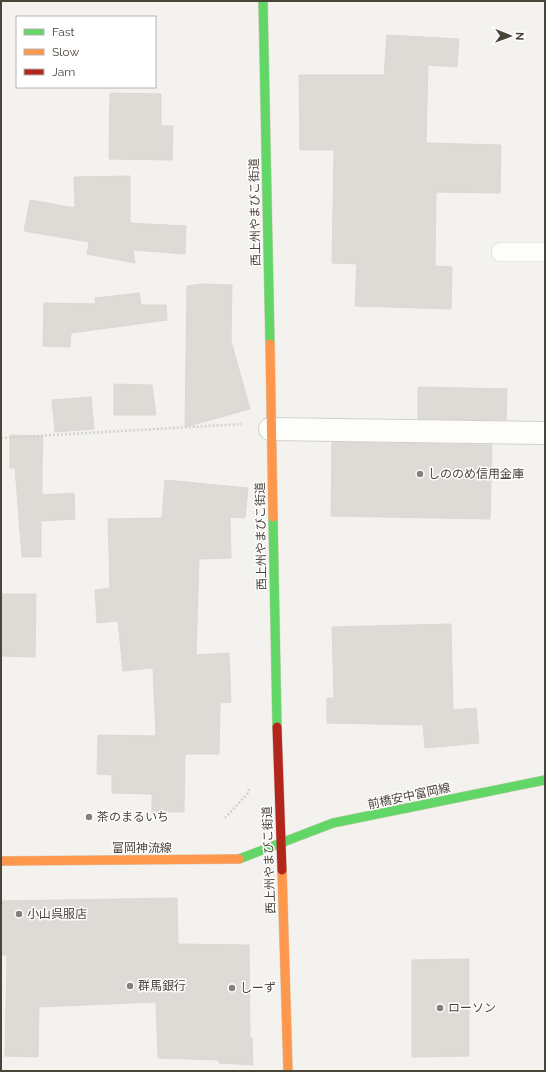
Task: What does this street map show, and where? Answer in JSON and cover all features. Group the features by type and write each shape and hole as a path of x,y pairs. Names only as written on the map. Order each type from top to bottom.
{"main road":[{"name":"西上州やまびこ街道","path":"263,1 270,426 280,842 288,1071"},
{"name":"前橋安中富岡線","path":"280,842 333,823 545,780"},
{"name":"富岡神流線","path":"1,861 242,859 280,842"}],"street":[{"path":"270,426 545,433"}],"lane":[{"path":"501,252 545,252"}],"path":[{"path":"1,438 270,426"}],"building":[{"path":"387,35 459,39 457,67 428,65 426,143 501,145 500,193 436,192 435,266 452,267 451,309 355,306 357,264 332,263 334,150 300,150 299,75 384,75"},
{"path":"110,93 161,94 161,126 173,126 172,160 109,159"},
{"path":"130,176 130,223 186,226 185,254 133,250 135,263 87,254 89,242 24,231 30,200 75,208 74,177"},
{"path":"203,284 232,285 231,341 250,409 185,427 187,286"},
{"path":"139,293 141,305 166,305 167,320 71,333 70,347 43,346 44,303 96,304 95,298"},
{"path":"114,384 152,385 156,415 114,415"},
{"path":"418,387 507,389 506,420 418,419"},
{"path":"91,397 94,429 55,432 52,400"},
{"path":"10,435 43,436 42,467 40,467 42,468 42,495 74,493 75,519 41,521 41,557 22,557 15,468 10,468"},
{"path":"332,442 492,445 490,519 331,516"},
{"path":"165,480 248,488 245,518 230,517 231,558 199,559 196,655 229,653 231,702 220,703 219,754 185,754 184,812 152,812 152,794 112,793 112,775 97,774 98,735 156,736 153,668 123,671 118,621 97,623 95,590 110,588 108,519 162,518"},
{"path":"1,594 36,594 35,657 1,656"},
{"path":"451,624 453,710 476,708 479,743 425,748 423,725 327,723 327,698 334,698 332,627"},
{"path":"177,898 178,944 249,945 250,1038 252,1038 253,1065 219,1063 219,1060 158,1058 156,1002 39,1007 38,1057 5,1056 7,955 1,955 1,901"},
{"name":"ローソン","path":"469,959 469,1056 412,1057 412,960"}],"traffic: fast":[{"path":"263,1 270,344"},
{"path":"273,517 277,727"},
{"path":"239,859 333,823 545,780"}],"traffic: slow":[{"path":"270,344 273,517"},
{"path":"1,861 239,859"},
{"path":"282,870 288,1071"}],"traffic: jam":[{"path":"277,727 282,870"}],"place":[{"name":"しののめ信用金庫","path":"420,474"},
{"name":"茶のまるいち","path":"89,817"},
{"name":"小山呉服店","path":"19,914"},
{"name":"群馬銀行","path":"130,986"},
{"name":"しーず","path":"232,988"},
{"name":"ローソン","path":"440,1008"}]}
